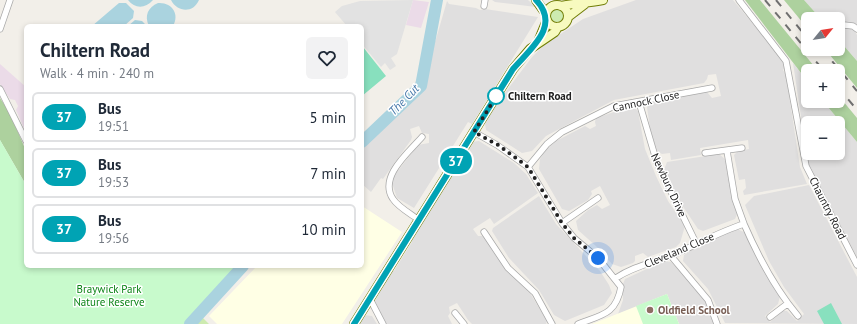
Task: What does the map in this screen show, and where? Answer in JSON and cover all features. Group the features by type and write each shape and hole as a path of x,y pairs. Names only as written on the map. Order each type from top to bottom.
{"main road":[{"path":"536,0 551,25 558,27"},
{"path":"549,0 566,10 568,17"},
{"path":"538,42 549,8 559,5 584,4 603,0"},
{"path":"354,324 513,69 538,42 555,32 558,27 565,23 568,17 584,4"}],"street":[{"path":"0,29 10,0"},
{"name":"Chauntry Road","path":"739,0 786,61 806,166 857,265"},
{"path":"845,25 852,26 857,29"},
{"name":"Cannock Close","path":"528,167 546,144 562,132 614,106 712,88"},
{"path":"0,89 24,137"},
{"name":"Newbury Drive","path":"639,102 657,163 696,243"},
{"path":"474,132 498,145 528,167 562,223 574,238 598,258 616,278 621,287 619,299 611,310 578,324"},
{"path":"419,220 393,200 388,185 392,172 422,137"},
{"path":"705,153 742,148"},
{"path":"727,151 735,199 744,224 754,247 787,304 798,316"},
{"path":"562,223 598,198"},
{"name":"Cleveland Close","path":"616,278 626,271 671,256 725,230 744,224"},
{"path":"484,232 508,268 534,292 552,324"},
{"path":"671,256 708,300 717,324"},
{"path":"370,299 384,324"},
{"path":"770,317 787,304"},
{"path":"455,313 464,324"}],"shaded area":[{"path":"413,0 429,2 421,28 406,25"},
{"path":"413,0 397,54 391,58 396,66 390,70 385,63 381,67 364,46 364,24 345,24 335,12 342,6 360,1"},
{"path":"492,0 528,0 536,7 495,2"},
{"path":"636,0 733,0 784,61 785,68 783,70 786,75 800,167 807,184 744,195 743,191 746,188 745,179 739,180 734,155 738,151 749,149 748,140 700,148 701,155 671,160 670,153 662,154 657,151 650,129 647,107 651,103 707,92 712,98 721,96 716,74 708,75 704,83 614,100 546,136 532,151 522,153 486,130 485,124 495,106 532,57 544,45 583,19"},
{"path":"804,0 857,0 857,27 851,25 857,35 857,61 845,47 845,12 815,12"},
{"path":"447,1 449,4 476,8 480,10 485,9 538,17 472,124 468,122 414,208 397,198 392,183 393,177 418,145 429,143 429,134 422,133 419,126 410,129 412,137 411,140 383,179 381,178 371,192 364,186 364,146 420,90 414,85 436,39"},
{"path":"793,63 801,73 801,108 829,108 835,116 801,117"},
{"path":"0,64 24,85 24,128 16,110 18,106 15,100 10,99 0,84"},
{"path":"633,107 638,111 645,149 656,176 668,201 685,226 680,243 676,247 648,257 643,253 635,256 635,261 633,263 621,267 612,264 597,247 578,230 576,221 588,210 597,205 602,209 610,205 600,186 591,191 592,194 588,200 569,211 562,209 539,169 540,159 546,150 556,141 585,126 590,129 596,126 596,118"},
{"path":"845,128 857,142 857,257 808,164 807,160 845,160"},
{"path":"479,141 514,163 526,174 538,193 494,224 490,218 473,229 478,236 484,236 502,264 530,293 547,321 546,324 472,324 457,303 449,307 450,313 448,316 452,324 386,324 374,303 392,269 394,271 412,242 411,239 472,142"},
{"path":"719,154 726,160 738,212 735,219 703,231 698,229 682,205 664,170 667,162"},
{"path":"809,185 857,277 857,324 725,323 708,289 683,261 684,255 707,241 737,229 746,233 756,257 780,296 778,304 765,316 770,322 783,311 787,311 797,321 804,314 784,287 769,261 745,205 754,196"},
{"path":"539,196 556,224 600,271 612,293 604,305 565,321 554,315 539,290 509,258 492,231 493,228"},
{"path":"364,207 402,232 342,324 217,324 209,316 255,268 364,268"},
{"path":"664,261 671,262 696,288 705,301 714,324 679,324 667,295 618,314 623,300 623,284 625,279"},
{"name":"Oldfield School","path":"667,294 679,324 592,324"},
{"path":"364,315 372,316 377,324 359,324"}],"green space":[{"path":"745,0 760,0 801,50 801,56 806,56 812,64 801,64 801,73"},
{"path":"784,0 804,0 815,12 801,12 801,21"},
{"path":"557,8 562,10 564,15 562,20 557,22 552,20 550,15 552,10"},
{"path":"845,47 857,61 857,88 845,73 845,64 837,64 831,56 845,56"},
{"path":"364,48 386,76 364,94"},
{"path":"0,98 10,113 24,146 24,182 0,140"},
{"path":"845,103 857,118 857,142 845,128 845,116 835,116 829,108 845,108"},
{"name":"Braywick Park Nature Reserve","path":"0,140 24,182 24,268 245,268 189,324 0,324"},
{"name":"Oldfield School","path":"667,294 679,324 643,324 636,306"},
{"path":"831,303 842,324 824,324 817,311"},
{"path":"200,315 209,324 192,324"}],"water":[{"path":"128,0 153,0 147,5 140,7 134,5"},
{"path":"171,0 199,0 193,8 185,10 177,7"},
{"path":"119,3 126,3 134,11 133,18 126,24 94,24"},
{"path":"158,3 163,3 171,7 176,17 174,24 148,24 147,15 149,9"},
{"path":"135,20 142,21 145,24 130,24"}],"waterway":[{"name":"The Cut","path":"364,140 421,86 437,0"},
{"name":"The Cut","path":"190,324 241,268"}],"railway":[{"path":"765,0 818,64"},
{"path":"776,0 801,30"},
{"path":"828,56 857,91"},
{"path":"845,95 857,110"}],"bus line":[{"name":"37","path":"354,324 513,69 538,42 547,20 546,14 536,0"}],"place":[{"name":"Chiltern Road","path":"496,96"},
{"name":"Oldfield School","path":"650,310"}],"route":[{"path":"496,96 499,92 474,132 498,145 528,167 562,223 574,238 598,258"}]}
